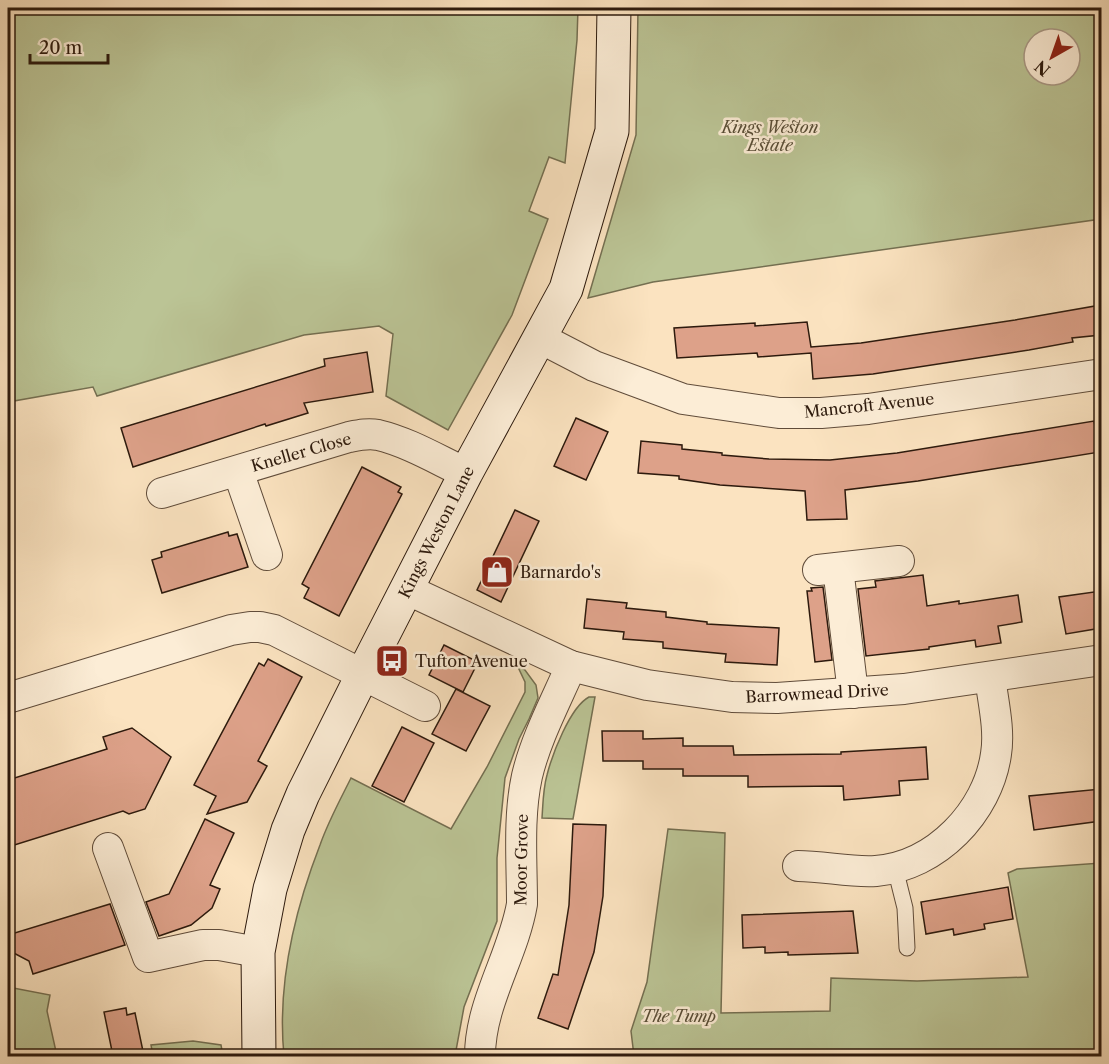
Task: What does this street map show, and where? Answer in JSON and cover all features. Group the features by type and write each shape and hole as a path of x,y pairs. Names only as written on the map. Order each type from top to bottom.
{"street":[{"name":"Kings Weston Lane","path":"259,1056 258,952 270,889 288,830 303,794 406,589 566,289 612,131 614,8"},
{"name":"Mancroft Avenue","path":"540,338 594,366 683,399 779,413 821,413 868,409 1101,374"},
{"name":"Kneller Close","path":"162,493 342,439 366,434 377,435 403,444 466,473"},
{"name":"Kneller Close","path":"238,471 267,555"},
{"path":"853,693 828,569 899,561"},
{"name":"Barrowmead Drive","path":"406,589 572,666 647,685 732,697 777,698 904,689 1101,660"},
{"path":"18,688 231,630 250,627 274,630 292,638 425,706"},
{"name":"Moor Grove","path":"480,1056 483,1025 515,937 520,912 523,803 527,775 540,737 572,666"},
{"path":"798,866 861,871 895,868 933,851 959,829 983,795 997,753 990,676"},
{"path":"108,848 148,957 203,945 219,945 258,952"}],"lane":[{"path":"895,868 905,908 908,948"}],"green space":[{"path":"8,8 578,8 565,163 549,157 529,211 548,219 512,315 448,430 386,396 393,334 379,326 304,335 97,396 93,387 8,402"},
{"name":"Kings Weston Estate","path":"638,8 1101,8 1101,219 653,282 588,298 636,135"},
{"path":"517,665 525,670 536,685 538,698 519,739 505,778 497,858 497,921 464,1007 455,1056 284,1056 282,1029 285,976 295,922 323,836 351,778 451,829 487,767 525,692 525,682"},
{"path":"589,697 595,697 573,819 542,818 546,780 557,744 575,711"},
{"name":"The Tump","path":"668,829 725,833 721,1013 830,1011 831,978 917,981 1028,977 1008,873 1017,869 1101,863 1101,1056 634,1056 631,1031 647,982"},
{"path":"8,987 50,995 47,1011 57,1056 8,1056"},
{"path":"193,1041 221,1045 223,1056 153,1056 151,1045"}],"building":[{"path":"1101,305 1101,335 1072,338 1073,342 1029,350 873,374 813,379 811,353 758,357 757,353 677,358 674,328 807,322 811,347 861,343"},
{"path":"367,352 373,392 304,403 308,413 266,426 265,424 133,467 121,428 325,366 324,359"},
{"path":"576,418 608,432 586,480 554,466"},
{"path":"1094,421 1100,452 918,481 845,490 847,519 807,520 805,491 720,485 679,479 679,476 638,473 641,441 682,445 682,449 722,453 722,455 769,459 830,460 897,453"},
{"path":"362,467 401,487 398,492 402,494 339,616 304,598 309,588 302,584"},
{"path":"515,510 539,521 501,602 477,590"},
{"path":"228,532 229,536 237,534 248,567 162,593 152,560 162,557 161,552"},
{"path":"923,575 927,606 959,601 959,604 1018,595 1022,622 998,626 1001,643 976,647 975,640 929,647 929,649 866,656 858,589 876,587 875,581"},
{"path":"823,587 832,660 815,662 807,591 812,591 811,588"},
{"path":"1101,591 1101,628 1066,634 1059,597"},
{"path":"587,599 627,603 626,608 666,612 666,617 707,622 707,624 779,628 777,665 725,662 726,654 663,648 663,642 623,639 624,632 584,628"},
{"path":"444,645 478,662 463,692 429,675"},
{"path":"268,659 302,677 258,761 267,766 247,802 207,814 216,796 194,785 259,663 264,666"},
{"path":"456,689 490,706 466,751 432,734"},
{"path":"402,727 434,743 404,802 372,786"},
{"path":"132,728 171,757 145,809 129,814 123,811 8,847 8,780 107,749 103,737"},
{"path":"602,731 643,731 643,739 683,738 683,746 733,746 734,755 841,754 841,752 926,747 928,779 899,781 900,795 844,800 843,786 748,787 748,776 683,776 683,769 643,769 643,761 603,761"},
{"path":"1101,789 1101,821 1034,830 1029,796"},
{"path":"205,819 234,833 210,885 220,889 212,908 191,925 159,936 146,902 169,894"},
{"path":"573,824 606,825 603,896 594,952 568,1029 538,1018 553,974 558,975 569,905"},
{"path":"1008,887 1013,919 984,924 985,929 954,935 953,929 926,934 921,902"},
{"path":"110,904 125,945 33,974 29,961 8,950 8,935"},
{"path":"853,911 858,953 788,955 788,952 765,953 765,947 743,948 742,915"},
{"path":"126,1008 127,1015 135,1013 144,1056 113,1056 104,1012"}],"place":[{"name":"Barnardo's","path":"497,572"},
{"name":"Tufton Avenue","path":"392,661"}]}
